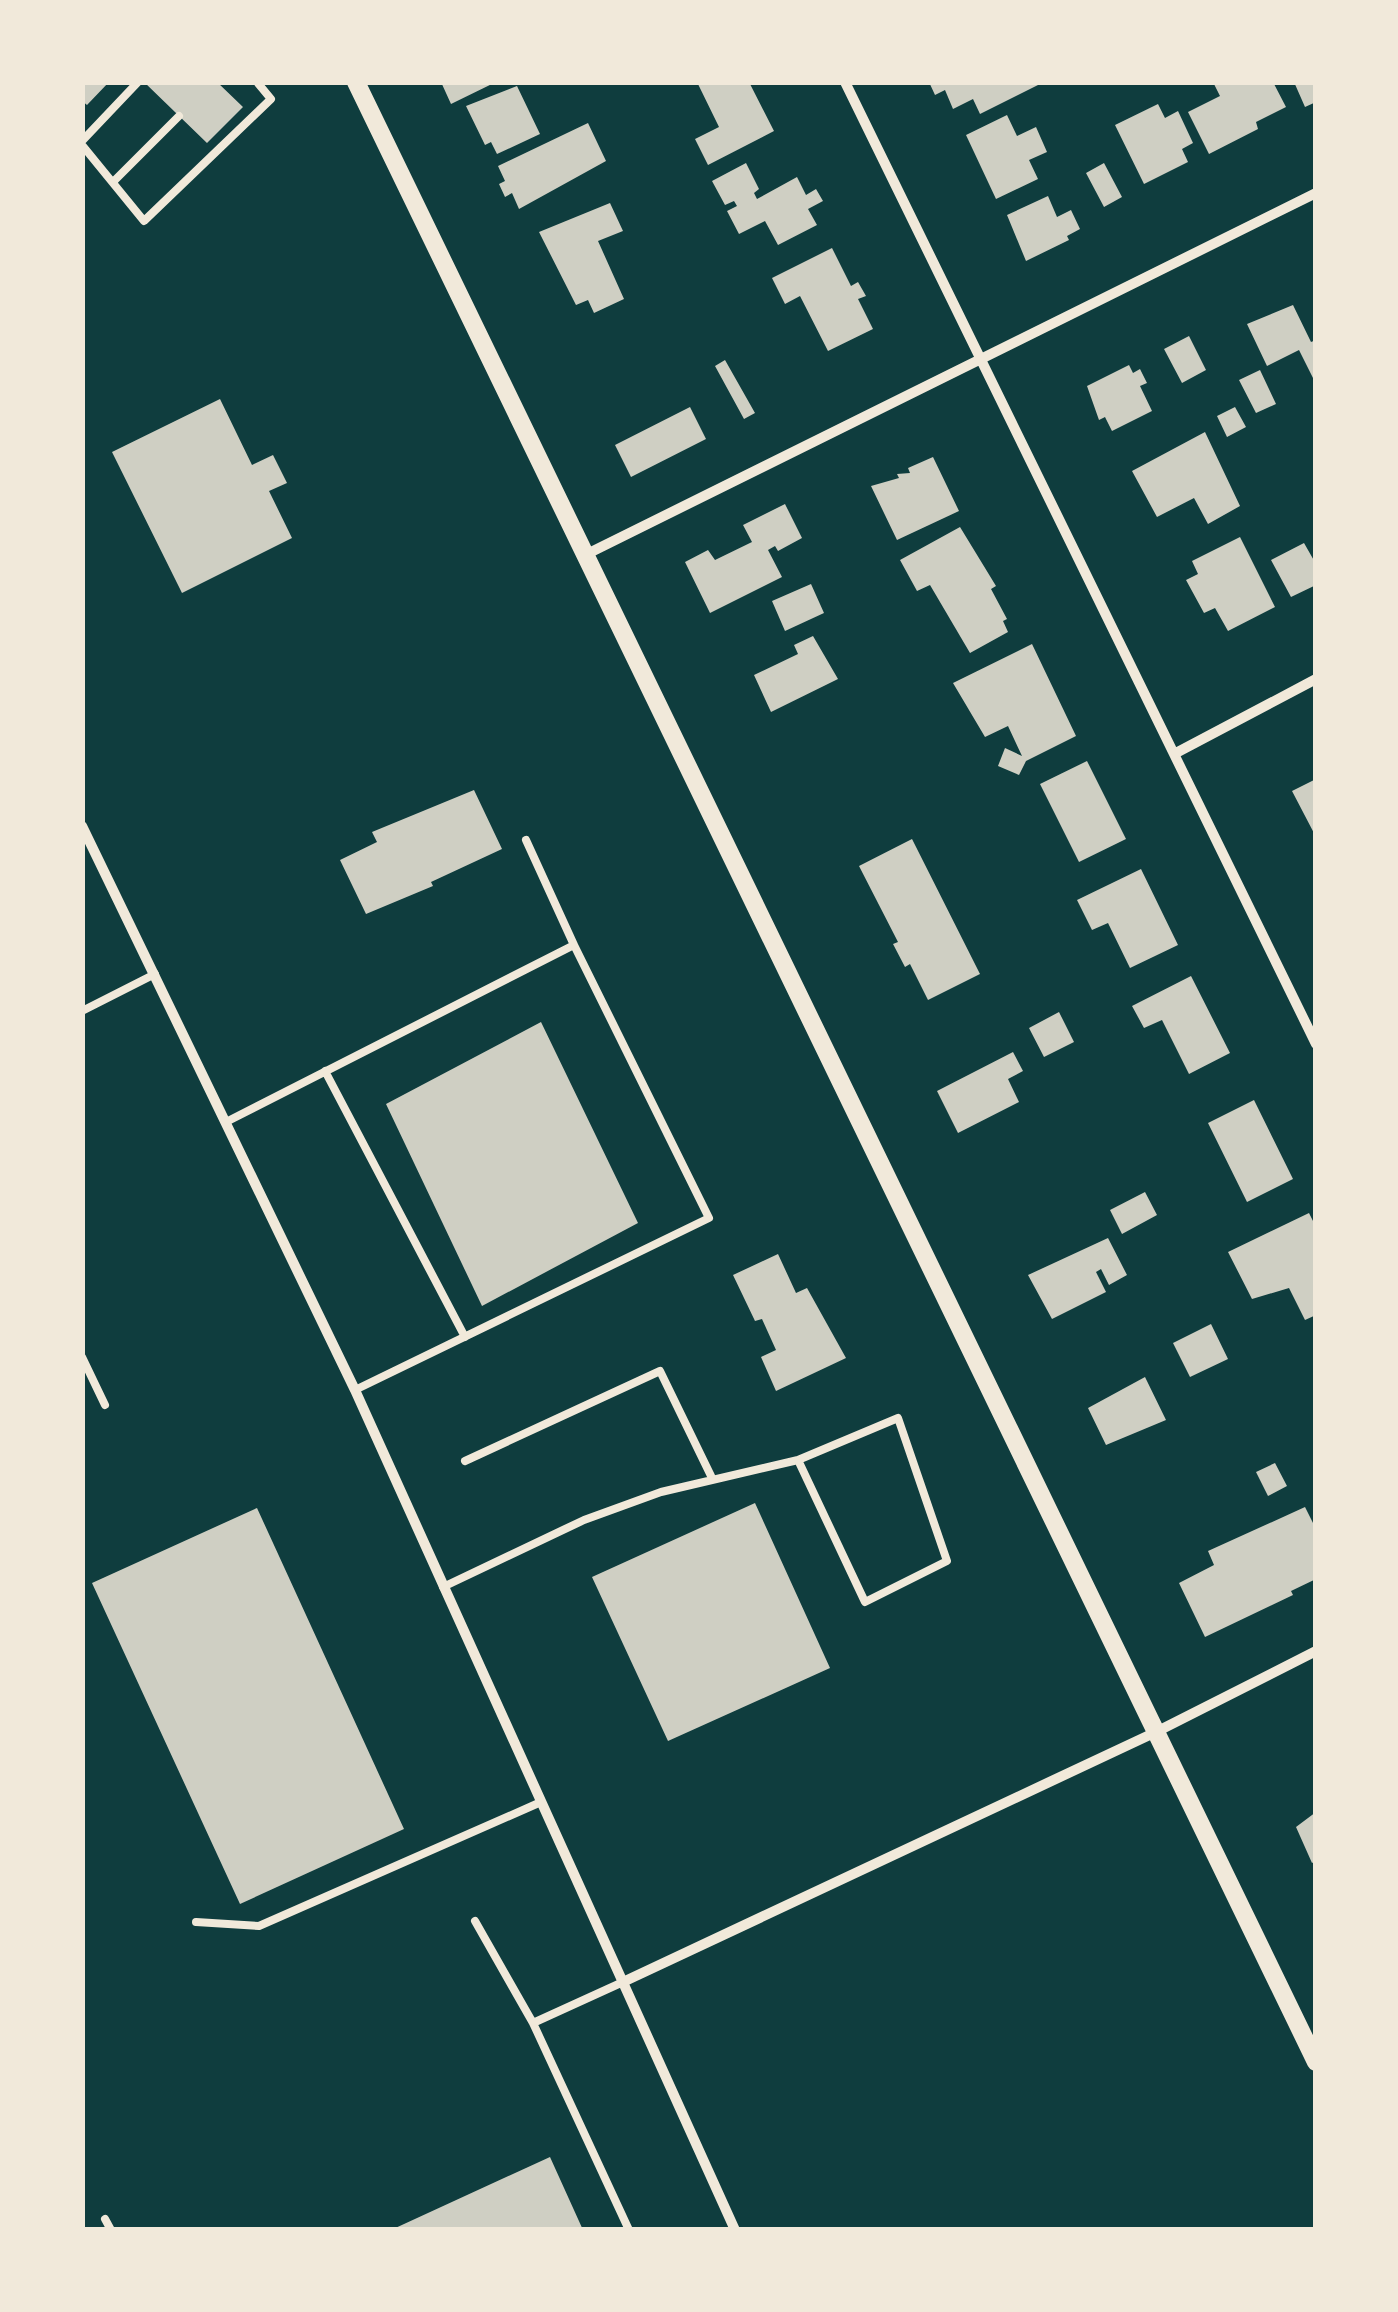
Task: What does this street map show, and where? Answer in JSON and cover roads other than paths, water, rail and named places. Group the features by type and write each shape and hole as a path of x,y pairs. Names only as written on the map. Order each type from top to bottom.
{"street":[{"path":"356,82 1316,2062"},
{"path":"845,82 1316,1044"},
{"path":"585,555 1316,193"},
{"path":"1174,754 1316,679"},
{"path":"82,826 356,1390 735,2230"},
{"path":"623,1982 1156,1732 1316,1650"}],"lane":[{"path":"138,82 82,143 144,221 271,100 257,82"},
{"path":"113,182 178,116"},
{"path":"356,1390 709,1218 526,840"},
{"path":"226,1122 574,945"},
{"path":"82,1011 154,974"},
{"path":"325,1072 465,1337"},
{"path":"82,1357 105,1405"},
{"path":"465,1461 660,1371 712,1478"},
{"path":"443,1588 584,1520 712,1478 798,1460 898,1418 947,1561 865,1602 798,1460"},
{"path":"196,1922 259,1926 541,1802"},
{"path":"476,1922 533,2024 629,2230"},
{"path":"533,2024 623,1982"},
{"path":"105,2219 111,2230"}]}
